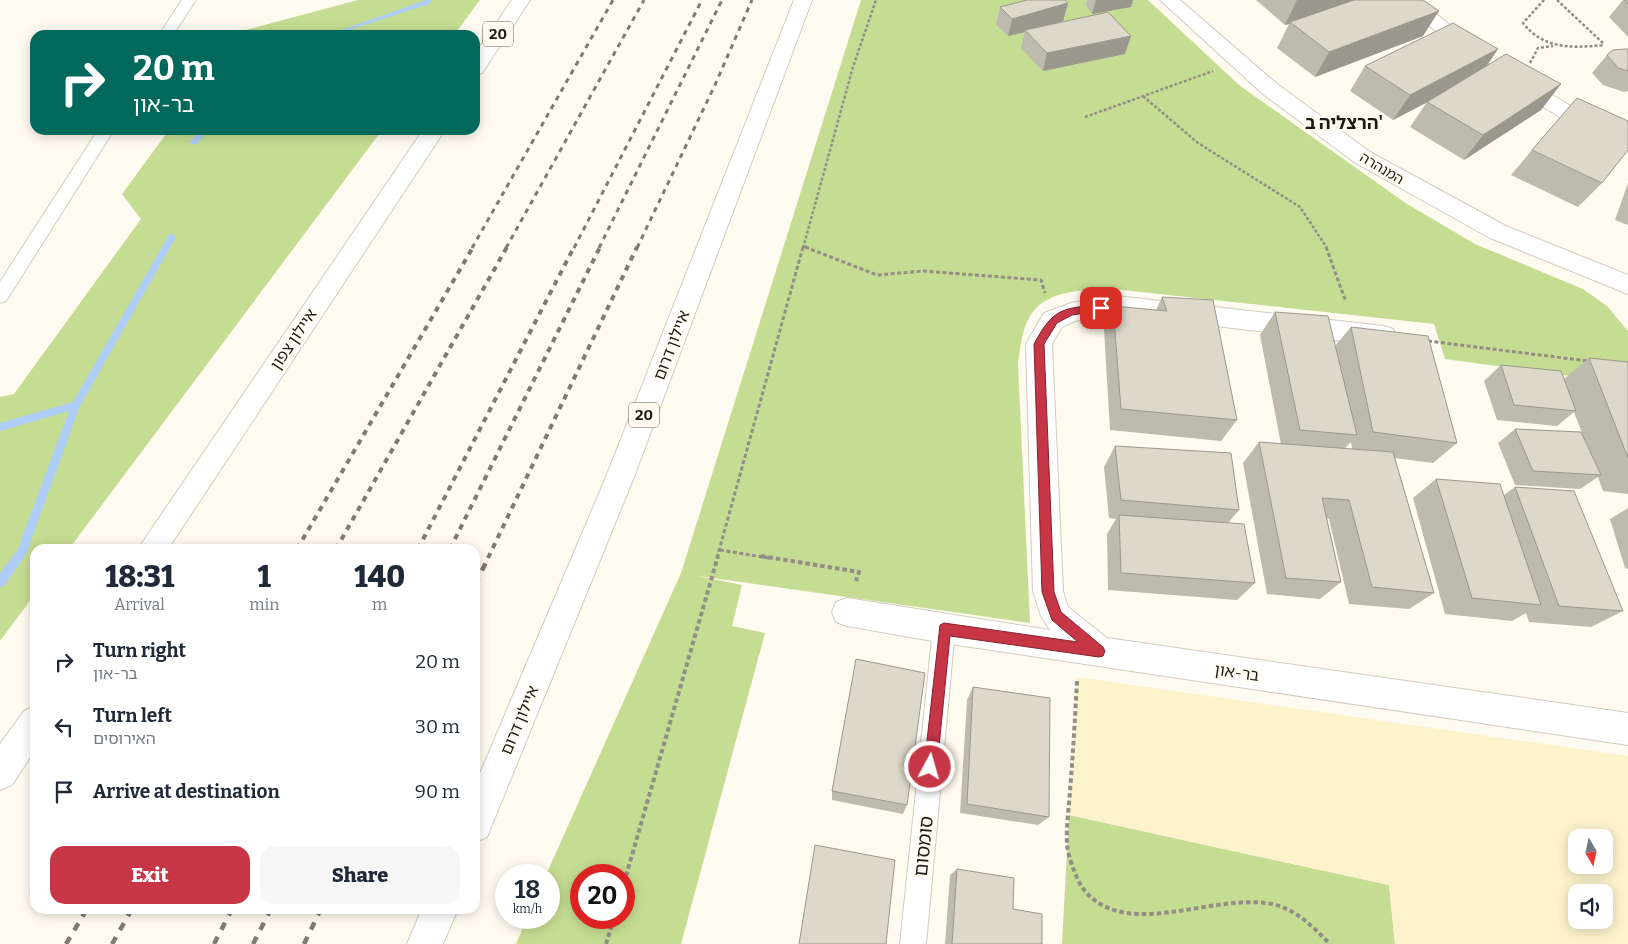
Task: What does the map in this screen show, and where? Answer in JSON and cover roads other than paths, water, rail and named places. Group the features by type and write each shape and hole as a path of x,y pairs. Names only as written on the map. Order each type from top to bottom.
{"main road":[{"name":"20","path":"480,62 521,0"},
{"name":"איילון דרום","path":"480,813 620,477 803,0"},
{"name":"המנהרה","path":"1169,0 1270,89 1362,157 1415,188 1498,232 1628,285"},
{"path":"1407,0 1493,66 1582,122 1628,143"},
{"name":"איילון צפון","path":"155,544 431,135"},
{"path":"1088,650 1056,616 1048,592 1039,344 1053,320 1071,312 1116,305 1428,341"},
{"name":"בר-און","path":"847,612 944,629 1628,729"},
{"path":"0,774 30,729"},
{"path":"425,944 438,914"}],"lane":[{"path":"169,30 189,0"},
{"path":"0,296 103,135"},
{"name":"סומסום","path":"913,944 944,629"}],"waterway":[{"path":"344,30 427,3 429,0"},
{"path":"194,142 200,135"},
{"path":"76,405 172,237"},
{"path":"0,427 76,405"},
{"path":"0,582 21,554 76,405"}],"railway":[{"path":"472,248 613,0"},
{"path":"506,248 644,0"},
{"path":"574,248 702,0"},
{"path":"599,248 722,0"},
{"path":"637,248 715,85 752,0"},
{"path":"300,544 473,247"},
{"path":"339,544 507,247"},
{"path":"421,544 574,247"},
{"path":"452,544 600,247"},
{"path":"488,558 637,247"},
{"path":"480,575 489,556"},
{"path":"66,944 84,914"},
{"path":"112,944 129,914"},
{"path":"214,944 229,914"},
{"path":"253,944 268,914"},
{"path":"304,944 319,914"}],"district":[{"name":"הרצליה ב'","path":"1344,123"}]}
